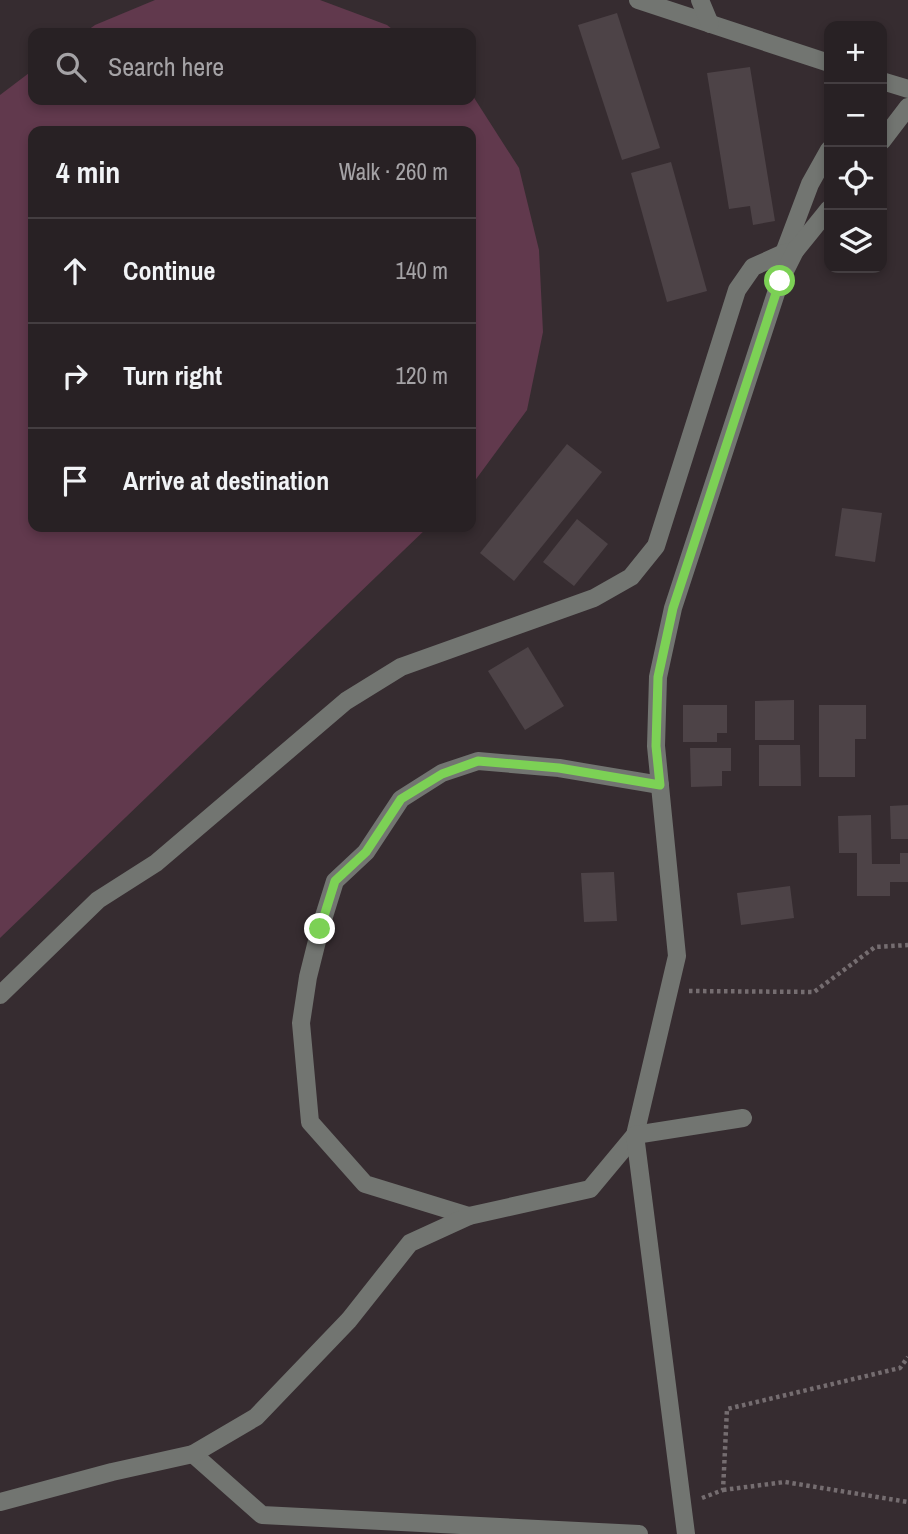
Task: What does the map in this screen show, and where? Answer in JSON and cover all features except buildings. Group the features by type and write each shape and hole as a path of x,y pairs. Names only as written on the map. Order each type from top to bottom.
{"street":[{"path":"638,0 824,62"},
{"path":"700,0 710,24"},
{"path":"887,83 908,89"},
{"path":"889,125 908,107"},
{"path":"686,1534 635,1135 677,956 656,746 658,677 673,608 810,184 824,159"},
{"path":"0,995 98,900 156,863 346,701 401,667 594,598 631,577 656,546 737,290 753,267 790,252 828,210"},
{"path":"469,1216 365,1184 310,1122 301,1023 311,965 335,881 366,852 401,799 442,774 478,761 559,768 660,785"},
{"path":"0,1502 192,1454 256,1417 349,1320 410,1243 469,1216 590,1189 635,1135 743,1118"},
{"path":"192,1454 261,1515 639,1534"}],"path":[{"path":"670,991 814,992 875,947 908,944"},
{"path":"723,1490 727,1409 900,1368 908,1357"},
{"path":"698,1499 723,1490 785,1482 908,1503"}],"shaded area":[{"path":"155,0 320,0 391,28 91,28"},
{"path":"28,74 28,105 476,105 476,101 519,168 539,250 543,332 527,410 476,479 476,126 28,126 28,532 423,532 0,938 0,95"}],"route":[{"path":"320,929 335,881 366,852 401,799 442,774 478,761 559,768 660,785 656,746 658,677 673,608 780,281"}]}
